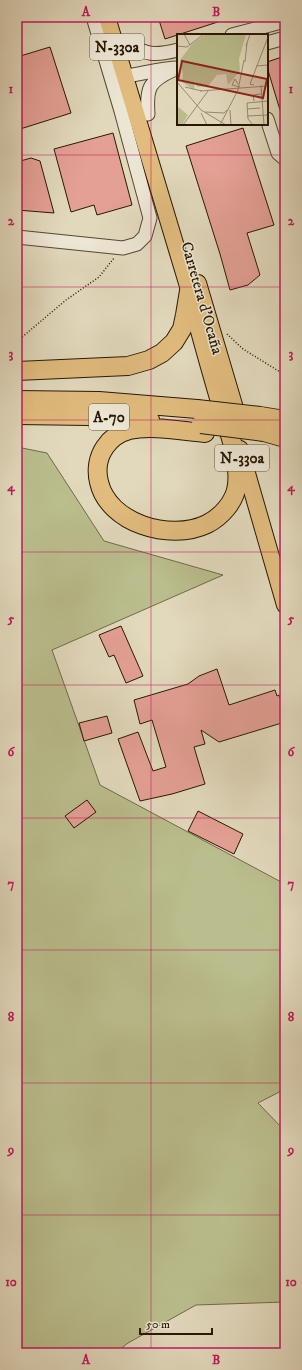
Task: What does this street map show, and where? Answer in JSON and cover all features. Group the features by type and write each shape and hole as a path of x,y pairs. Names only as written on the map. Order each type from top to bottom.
{"highway":[{"path":"17,371 128,366 149,360 162,353 174,342 182,328 189,291"},
{"path":"195,312 202,343 237,461 236,487 232,500 224,511 204,526 172,531 151,528 136,523 118,512 107,502 100,489 97,475 98,464 102,452 109,441 117,435 139,429 157,429 201,422 263,430"},
{"name":"A-70","path":"17,400 99,401 201,422"},
{"name":"A-70","path":"17,415 90,416 201,422 263,430 285,438"},
{"name":"A-70","path":"263,430 285,420"}],"main road":[{"name":"Carretera d'Ocaña","path":"107,17 130,79 195,312 206,341 242,455 285,605"},
{"name":"Carretera d'Ocaña","path":"118,17 126,43 130,79 148,114 285,578"}],"street":[{"path":"17,237 123,248 137,244 145,236 150,218 121,111 93,17"},
{"path":"99,17 100,44"},
{"path":"236,34 285,21"},
{"path":"268,43 285,38"},
{"path":"126,43 148,54 161,54 177,50"},
{"path":"109,70 116,77 130,79 166,68 177,68"},
{"path":"148,114 147,97 151,85 161,76 177,68"},
{"path":"121,111 130,79"},
{"path":"268,122 278,153 285,159"}],"path":[{"path":"17,340 66,300 99,277 123,248"},
{"path":"227,334 243,349 285,375"}],"green space":[{"path":"17,447 47,453 104,541 223,575 52,650 100,785 285,884 285,1089 258,1103 285,1131 285,1302 196,1305 128,1343 115,1353 17,1353"}],"building":[{"path":"158,17 227,17 227,19 165,39"},
{"path":"50,47 71,113 17,130 17,57"},
{"path":"285,56 285,119 283,120 268,70 268,62"},
{"path":"243,128 274,225 247,233 260,275 248,285 230,290 186,146"},
{"path":"113,133 132,205 97,215 94,205 71,212 54,149"},
{"path":"31,158 40,161 54,213 17,210 17,162"},
{"path":"121,626 143,676 126,683 114,655 109,657 99,635"},
{"path":"217,669 229,705 275,690 277,696 279,695 285,714 285,722 219,742 201,730 205,744 194,747 205,784 172,794 140,801 118,739 138,732 153,771 166,767 152,720 140,724 134,700 188,684 199,676"},
{"path":"107,716 112,733 84,741 79,723"},
{"path":"87,800 96,812 74,828 65,816"},
{"path":"198,811 243,834 234,854 188,831"}]}
